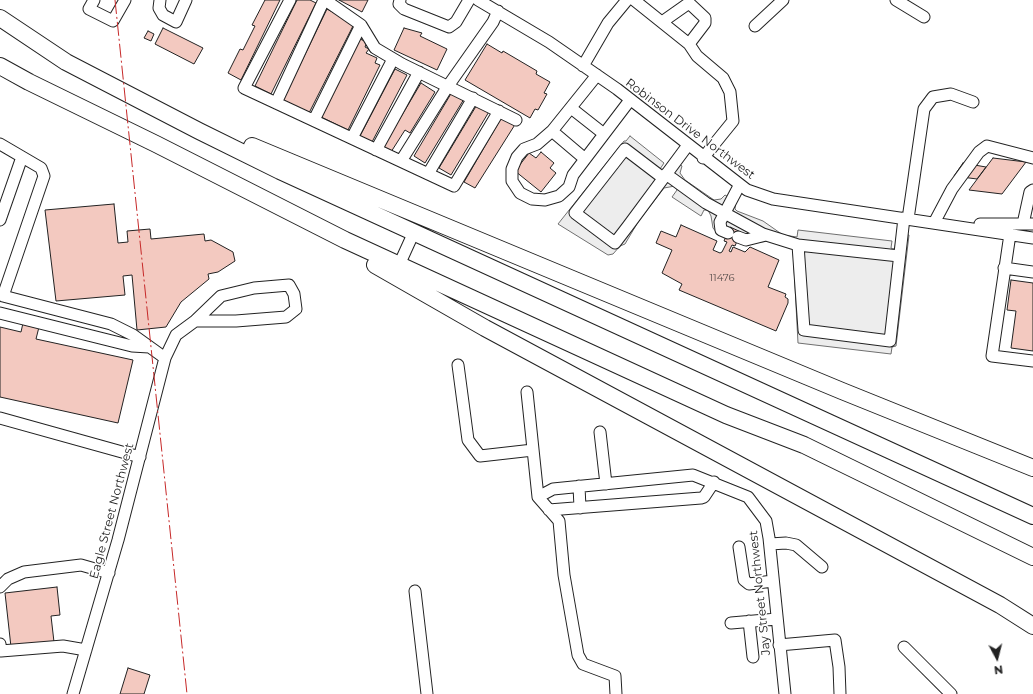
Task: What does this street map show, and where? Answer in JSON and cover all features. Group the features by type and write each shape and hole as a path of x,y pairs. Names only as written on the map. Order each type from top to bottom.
{"highway":[{"path":"0,18 66,62 212,138 1033,516"},
{"path":"66,62 246,143 842,391 1033,468"},
{"path":"0,66 344,240 726,415 804,445 1033,557"},
{"path":"244,189 485,328 1000,605 1033,626"},
{"path":"1000,605 1033,617"}],"street":[{"path":"94,0 89,9 113,21 125,0"},
{"path":"160,0 159,8 163,15 176,22 186,0"},
{"path":"290,0 244,88 454,186 498,111"},
{"path":"276,103 327,0 361,25 375,48 393,59 516,120"},
{"path":"400,0 399,4 404,9 449,27 456,22 469,0"},
{"name":"Robinson Drive Northwest","path":"478,0 549,42 584,66 740,186 773,199 1033,238"},
{"path":"584,66 608,23 627,0"},
{"path":"634,0 690,44 697,56 723,78 730,92 734,121 703,158"},
{"path":"755,26 783,0"},
{"path":"896,0 924,17"},
{"path":"662,22 691,2 705,18 705,23 690,44"},
{"path":"401,161 448,86 498,11"},
{"path":"314,120 361,25"},
{"path":"352,138 393,59"},
{"path":"376,150 419,72"},
{"path":"597,76 552,131 537,144 524,149 517,157 512,169 512,181 520,193 532,199 545,200 559,196 569,187 573,175 630,100"},
{"path":"798,245 804,330 890,341 899,256 924,109 933,97 951,94 973,102"},
{"path":"428,174 473,98"},
{"path":"571,108 604,134"},
{"path":"552,131 585,159"},
{"path":"0,144 41,168 44,176 2,296 111,324 133,335 165,358"},
{"path":"688,145 665,176 615,244 575,213 625,149 665,176 706,203 766,235 798,245 899,256"},
{"path":"934,223 952,189 979,152 987,146 1033,158"},
{"path":"0,220 22,156"},
{"path":"728,233 721,230 719,226 724,213 740,186"},
{"path":"1028,224 1030,192 1033,190"},
{"name":"Robinson Drive Northwest","path":"934,223 1028,224"},
{"path":"399,266 414,232"},
{"path":"1010,234 992,356 1033,361"},
{"path":"738,237 746,240 766,235"},
{"path":"1004,268 1033,272"},
{"path":"289,285 294,294 296,309 286,317 236,321 195,321 221,296 254,288 289,285"},
{"path":"0,313 132,346 149,347"},
{"name":"Eagle Street Northwest","path":"73,694 109,573 165,358 176,335 195,321"},
{"path":"458,365 468,440 480,456 533,450"},
{"path":"528,392 538,497 559,522 564,575 578,655 583,664 615,676 616,694"},
{"path":"0,418 140,457"},
{"path":"600,432 606,484"},
{"name":"Jay Street Northwest","path":"538,497 553,489 693,474 748,497 766,521 770,544 785,694"},
{"path":"549,510 701,498 718,484"},
{"path":"579,486 580,508"},
{"path":"770,544 786,543 796,545 822,567"},
{"path":"739,547 744,580 748,584 773,581"},
{"path":"0,588 8,579 24,572 81,565 109,573"},
{"path":"415,591 427,694"},
{"path":"731,623 777,618"},
{"path":"749,621 753,657"},
{"path":"779,645 835,640 840,694"},
{"path":"0,644 1,652 63,646 86,650"},
{"path":"904,646 951,694"}],"shaded area":[{"path":"630,136 664,163 660,169 662,171 673,158 682,166 680,173 685,180 714,200 721,199 725,195 736,201 735,209 737,211 763,221 783,235 797,237 798,230 892,241 891,248 893,249 895,248 897,233 909,235 896,346 892,347 891,354 798,343 793,249 770,241 761,242 717,233 713,228 711,216 708,210 704,210 701,216 672,197 677,190 675,186 664,188 638,222 625,244 620,246 613,254 608,255 558,224 624,141 626,141"}],"building":[{"path":"265,0 280,0 241,80 228,73 240,49 243,50 255,26 252,25"},
{"path":"297,0 310,0 316,3 271,94 255,86"},
{"path":"339,0 368,0 362,12"},
{"path":"327,9 354,24 309,113 283,100"},
{"path":"163,28 203,48 194,64 155,44"},
{"path":"404,28 422,33 420,36 447,49 437,70 394,50"},
{"path":"148,31 154,34 151,41 144,38"},
{"path":"360,39 367,42 365,47 369,49 366,53 377,58 375,63 380,65 348,130 321,117"},
{"path":"487,44 502,53 503,51 537,71 536,74 550,82 544,93 547,94 538,110 535,109 530,118 465,80"},
{"path":"395,69 407,75 372,142 360,136"},
{"path":"421,83 435,92 410,133 405,130 391,152 383,147"},
{"path":"452,92 464,99 425,163 414,156"},
{"path":"478,103 490,110 451,175 439,168"},
{"path":"503,115 516,123 475,188 464,182"},
{"path":"541,152 554,163 550,168 556,173 541,192 515,171 529,153 536,158"},
{"path":"993,158 1026,162 1002,194 969,190"},
{"path":"963,163 986,167 977,179 954,176"},
{"path":"114,204 118,243 128,242 127,231 150,229 151,239 204,234 205,241 211,240 233,252 235,261 218,272 208,274 209,279 181,302 166,327 137,330 132,275 123,276 125,295 56,301 45,210"},
{"path":"681,225 717,241 713,250 720,253 727,242 724,241 730,227 741,232 735,246 732,245 729,251 731,252 733,247 745,252 750,247 779,260 768,287 786,294 785,297 788,299 788,303 776,331 679,290 682,284 662,273 672,250 656,243 661,231 676,237"},
{"path":"1011,280 1033,283 1033,351 1011,348 1016,311 1007,310"},
{"path":"23,323 39,327 36,339 133,360 118,423 0,397 0,327 21,332"},
{"path":"57,587 60,615 51,616 54,642 11,647 5,593"},
{"path":"128,668 150,675 144,694 120,694"}],"power":[{"path":"115,0 187,694"}]}
